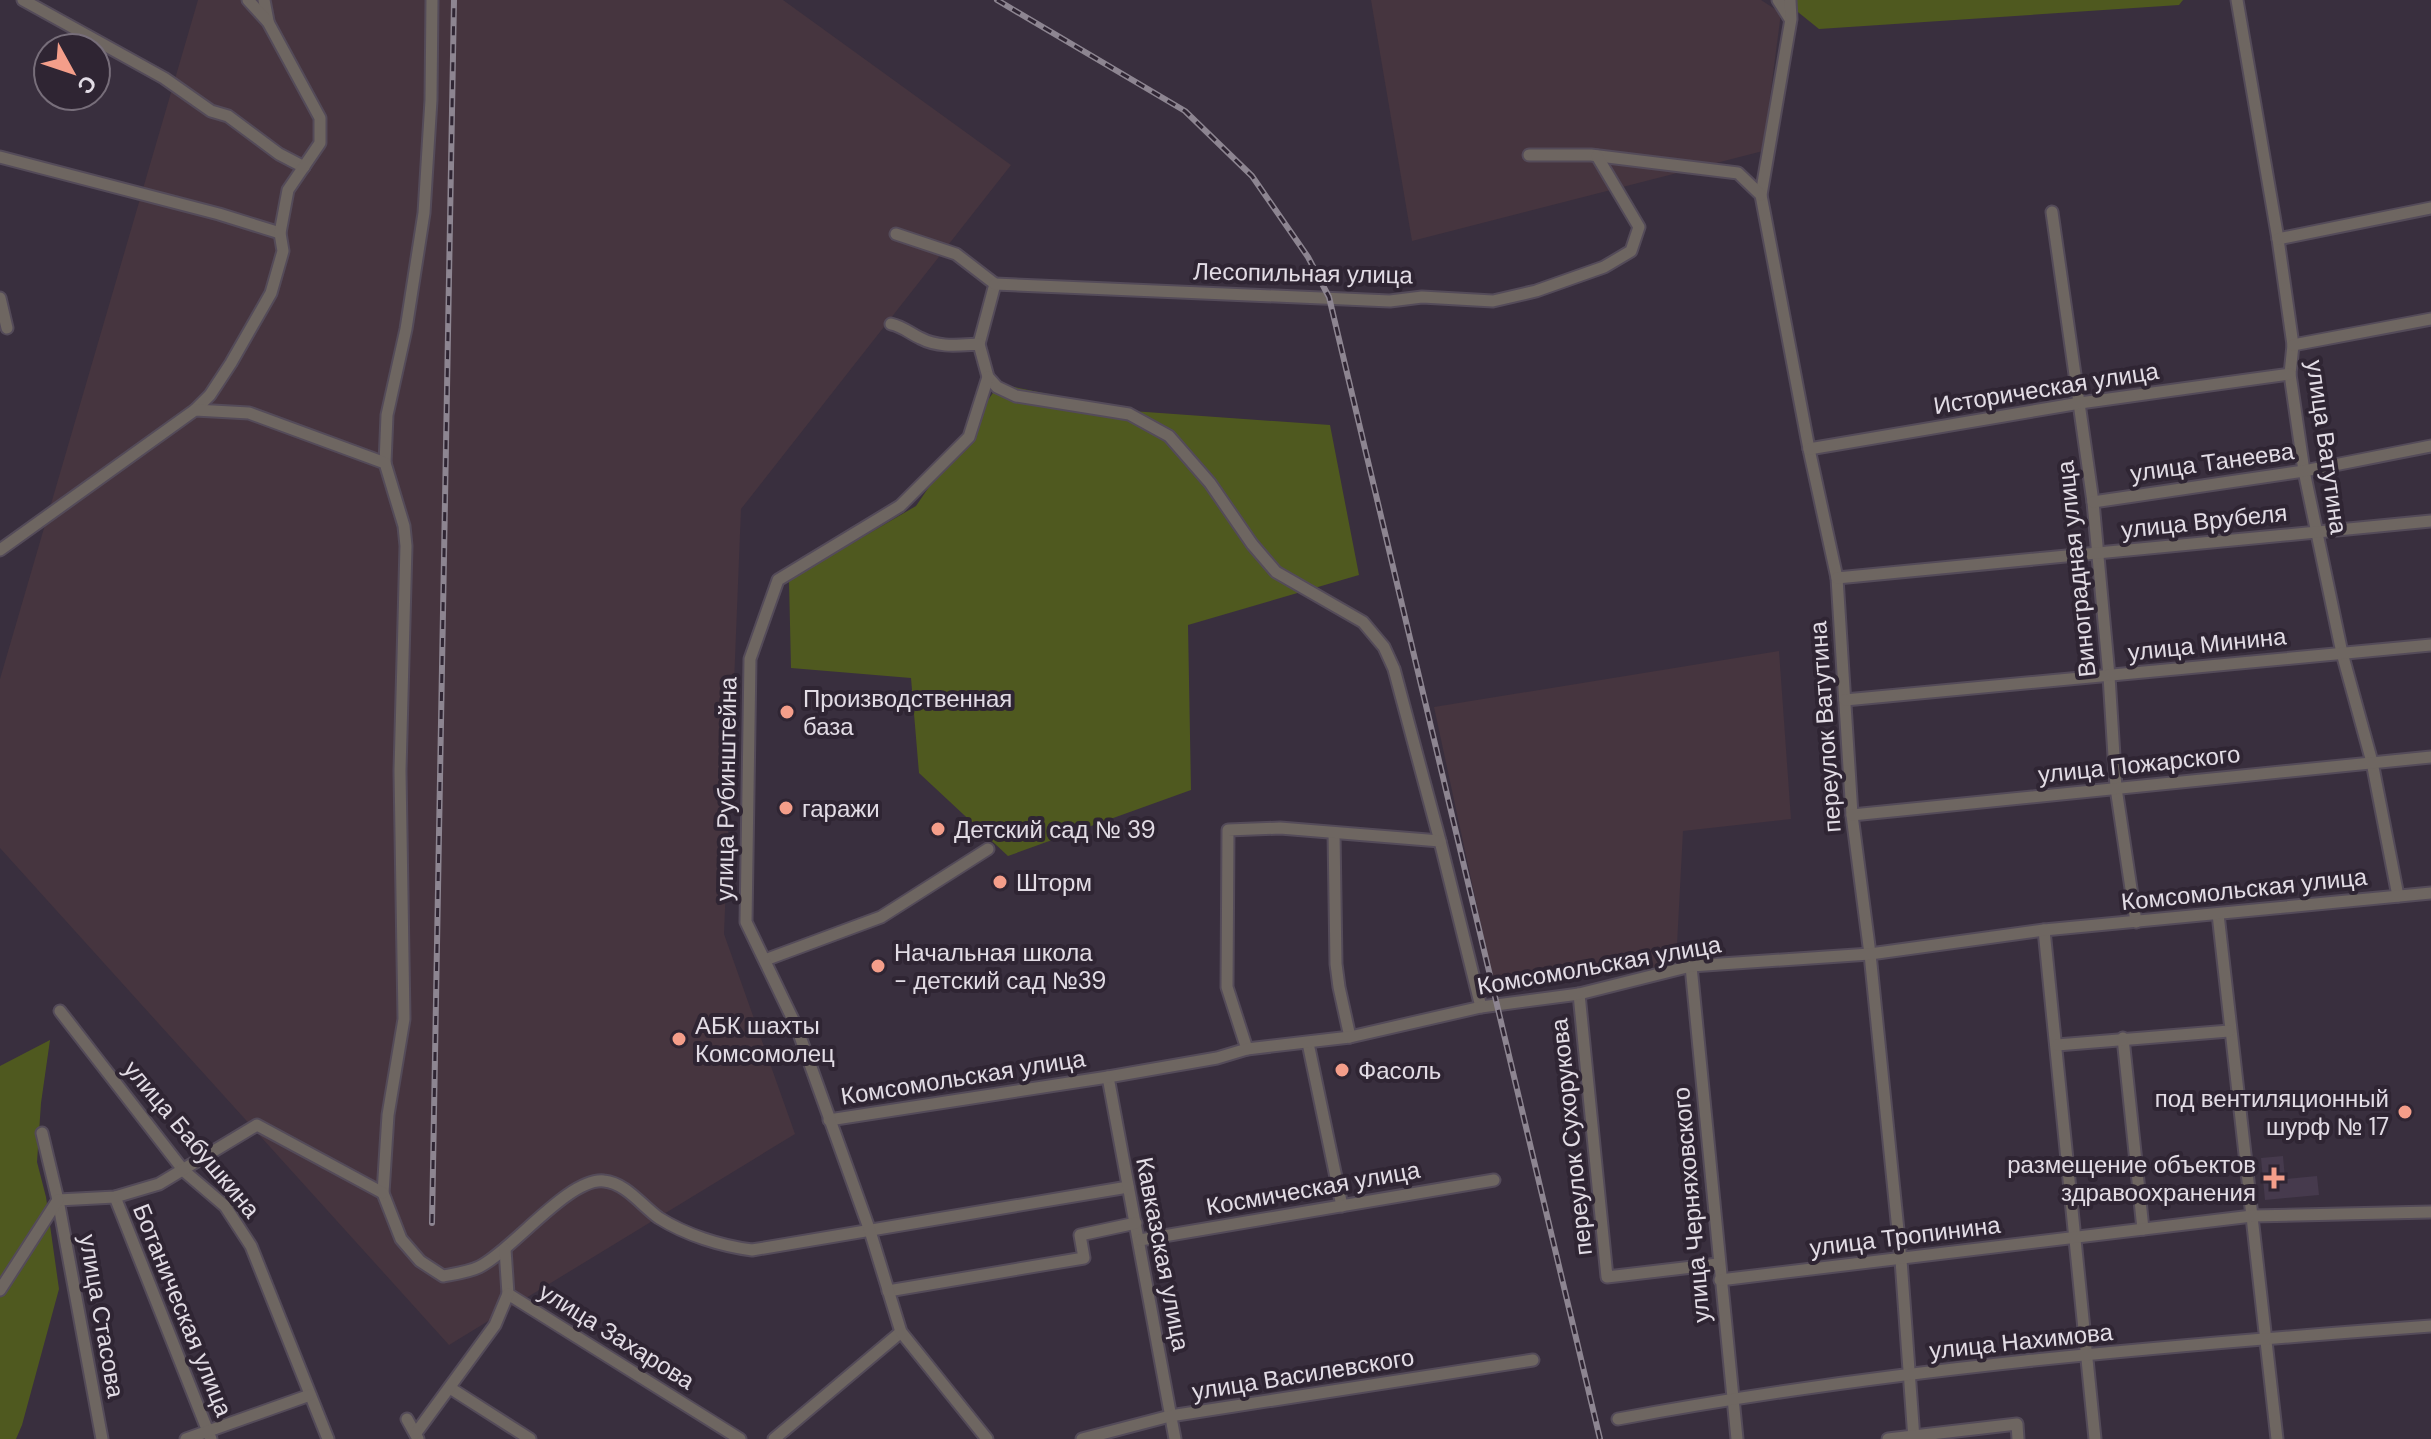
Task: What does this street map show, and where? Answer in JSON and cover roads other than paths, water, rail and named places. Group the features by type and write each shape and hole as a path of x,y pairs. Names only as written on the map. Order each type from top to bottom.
{"street":[{"path":"23,0 164,78 211,111 228,116 279,154 304,167"},
{"path":"0,550 195,410 210,395 231,363 271,293 283,251 280,233 288,190 320,143 320,118 268,22 248,0"},
{"path":"264,0 268,22"},
{"path":"432,0 431,100 424,213 406,329 387,415 385,463 404,526 406,546 400,771 404,1019 388,1115 383,1193 401,1239 420,1261 443,1276 477,1268 505,1249 570,1192 594,1181 614,1183 663,1220 723,1246 752,1250 1128,1187"},
{"path":"1778,0 1791,19"},
{"name":"переулок Ватутина","path":"1790,0 1791,19 1761,195 1837,578 1852,815 1870,954 1901,1260 1914,1438"},
{"name":"улица Ватутина","path":"2237,0 2278,239 2293,345 2290,374 2304,471 2342,653 2372,762 2398,896"},
{"path":"1529,155 1597,156 1738,173 1761,195"},
{"name":"Лесопильная улица","path":"995,284 1390,301 1422,297 1493,301 1536,291 1604,267 1631,251 1639,227 1597,156"},
{"path":"0,157 280,233"},
{"path":"2278,239 2431,208"},
{"name":"Виноградная улица","path":"2052,212 2093,502 2116,788 2136,922"},
{"path":"896,234 956,254 995,284 979,344 988,377 997,387 1016,396 1129,414 1169,436 1210,483 1252,544 1276,572 1363,622 1384,647 1394,669 1481,1007"},
{"path":"0,298 7,328"},
{"path":"2293,345 2431,319"},
{"path":"891,324 907,328 919,338 944,346 979,344"},
{"name":"Историческая улица","path":"1809,449 2080,403 2290,374"},
{"name":"улица Рубинштейна","path":"987,1439 901,1332 870,1231 797,1028 746,922 750,659 778,580 900,506 969,437 988,377"},
{"path":"195,410 249,413 385,463"},
{"name":"улица Танеева","path":"2093,502 2304,471 2431,446"},
{"name":"улица Врубеля","path":"1837,578 2431,521"},
{"name":"улица Минина","path":"1845,700 2431,645"},
{"name":"улица Пожарского","path":"1852,815 2431,757"},
{"path":"1247,1049 1227,987 1228,830 1280,828 1440,841"},
{"path":"1334,833 1336,964 1350,1037"},
{"path":"765,960 881,917 988,849"},
{"name":"Комсомольская улица","path":"829,1120 1108,1077 1217,1058 1247,1049 1350,1037 1481,1007 1579,994 1691,966 1870,954 2044,930 2431,893"},
{"path":"2218,914 2277,1439"},
{"path":"2044,930 2095,1439"},
{"name":"улица Черняховского","path":"1691,966 1737,1439"},
{"name":"переулок Сухорукова","path":"1579,994 1607,1277 1718,1264"},
{"name":"улица Бабушкина","path":"60,1011 184,1171 225,1206 251,1246 328,1439"},
{"path":"2057,1045 2229,1031"},
{"path":"2123,1038 2143,1229"},
{"path":"1308,1043 1342,1206"},
{"name":"Кавказская улица","path":"1108,1077 1175,1439"},
{"path":"0,1290 58,1200 115,1197 159,1184 257,1125 383,1193"},
{"name":"улица Стасова","path":"42,1133 58,1200 102,1439"},
{"name":"Космическая улица","path":"1140,1240 1494,1180"},
{"name":"Ботаническая улица","path":"115,1197 209,1435"},
{"name":"улица Тропинина","path":"1720,1280 2252,1216 2431,1212"},
{"path":"888,1291 1084,1258 1080,1235 1136,1223"},
{"name":"улица Захарова","path":"505,1249 508,1294 740,1439"},
{"path":"407,1419 417,1436 495,1325 508,1294"},
{"name":"улица Нахимова","path":"1618,1419 1733,1397 1908,1374 2265,1338 2431,1326"},
{"path":"774,1439 901,1332"},
{"name":"улица Василевского","path":"1082,1439 1170,1416 1533,1360"},
{"path":"450,1388 530,1439"},
{"path":"186,1439 209,1435 310,1395"},
{"path":"1888,1439 2017,1424 2018,1439"}],"railway":[{"path":"432,1223 454,0"},
{"path":"997,0 1185,111 1252,176 1308,257 1329,297 1600,1439"}],"place":[{"name":"Производственная база","path":"787,712"},
{"name":"гаражи","path":"786,808"},
{"name":"Детский сад № 39","path":"938,829"},
{"name":"Шторм","path":"1000,882"},
{"name":"Начальная школа - детский сад №39","path":"878,966"},
{"name":"АБК шахты Комсомолец","path":"679,1039"},
{"name":"Фасоль","path":"1342,1070"},
{"name":"под вентиляционный шурф № 17","path":"2405,1112"},
{"name":"размещение объектов здравоохранения","path":"2274,1178"}]}
